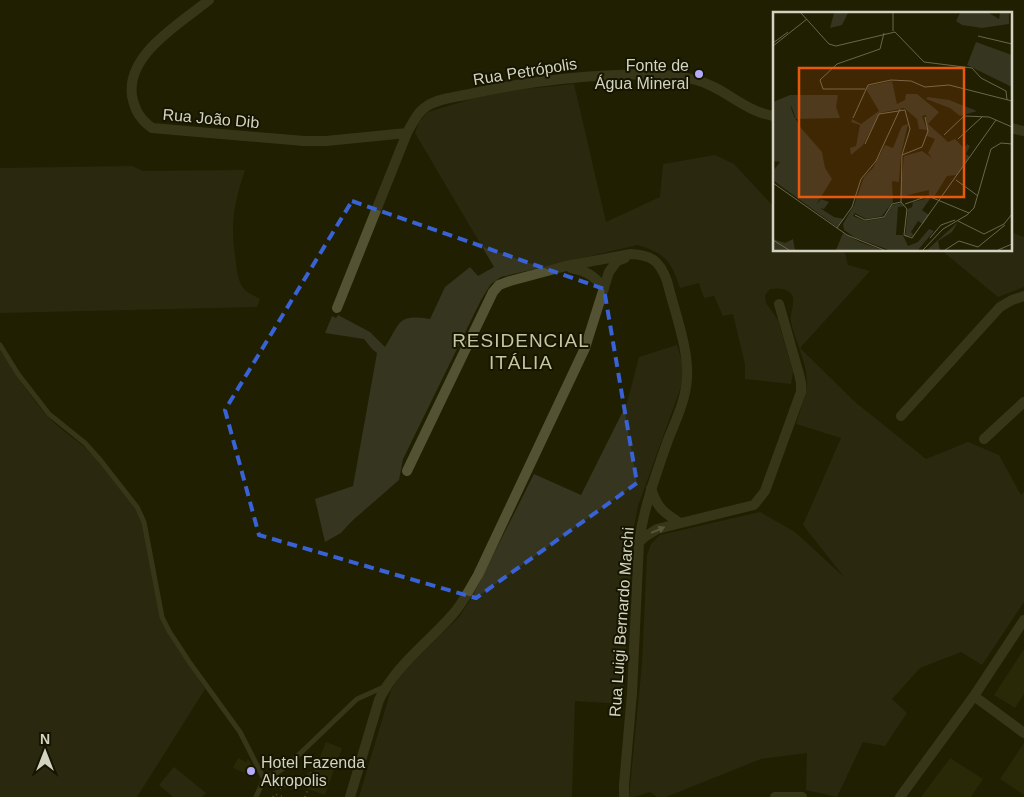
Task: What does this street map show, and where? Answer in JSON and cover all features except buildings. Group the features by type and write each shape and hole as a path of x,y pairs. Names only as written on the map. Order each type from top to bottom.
{"street":[{"name":"Rua João Dib","path":"209,0 156,43 142,58 133,75 132,91 134,106 141,120 152,128 304,141 326,141 407,133"},
{"name":"Rua Petrópolis","path":"337,308 407,133 415,118 426,107 440,100 503,87 572,77 657,74 695,80 718,89 753,110 773,116"},
{"name":"Rua Luigi Bernardo Marchi","path":"407,471 493,292 499,285 566,266 631,254 642,254 650,257 663,269 687,361 687,378 685,395 651,488 641,522 638,542 632,693 624,797"},
{"path":"350,797 386,685 397,671 453,614 478,575 585,348 613,266 617,261 631,254"},
{"path":"566,266 589,273 596,278 604,289"},
{"path":"901,416 1000,307 1024,296"},
{"path":"638,542 657,529 754,505 765,491 801,392 799,374 779,304"},
{"path":"984,439 1024,402"},
{"path":"651,488 656,503 663,512 680,523"},
{"path":"900,797 974,696 1024,620"},
{"path":"974,696 1024,733"},
{"path":"775,797 802,797"}],"lane":[{"path":"0,345 18,374 49,414 85,443 102,461 137,507 144,522 162,617 169,632 240,732 264,778"},
{"path":"256,797 264,778 287,766 357,699 386,685"}],"path":[{"path":"311,773 314,763 318,764"},
{"path":"271,785 282,789 293,779 305,780"},
{"path":"305,797 308,789"},
{"path":"273,797 275,794 283,797"}],"highlighted area":[{"path":"352,201 604,289 637,483 476,598 259,535 225,410"}],"shaded area":[{"path":"574,84 606,222 660,197 663,164 715,155 734,164 773,206 773,251 840,251 845,253 848,265 870,271 800,348 855,402 926,459 968,442 999,455 1021,495 1024,492 1024,602 982,665 961,652 920,668 892,699 907,713 885,746 863,742 837,797 806,790 807,753 761,759 666,797 657,797 650,792 629,797 642,664 647,555 651,544 660,535 760,512 795,532 844,577 803,525 841,438 796,424 807,382 803,359 791,322 793,298 788,291 770,289 765,295 766,303 778,320 793,372 791,384 745,379 745,364 733,314 723,316 714,296 704,298 699,283 680,288 674,271 666,259 646,248 637,245 501,277 491,284 481,300 403,459 399,480 341,533 325,542 315,499 353,486 377,353 364,339 325,333 332,316 336,318 338,315 370,332 385,347 398,326 405,319 430,319 445,287 470,267 478,276 494,267 415,133 419,122 428,112 496,92"},
{"path":"132,166 143,171 245,170 235,205 233,226 234,249 240,283 246,290 260,299 257,307 0,313 0,168"},
{"path":"1012,233 1024,237 1024,287 998,297 942,251 1012,251"},
{"path":"677,345 682,362 682,384 638,506 633,531 623,704 575,701 572,797 359,797 391,690 402,673 459,617 472,597 534,474 581,495 627,403 639,357"},
{"path":"0,350 42,410 99,462 124,492 138,513 143,523 168,633 205,689 137,797 0,797"},
{"path":"174,767 206,793 202,797 173,797 159,785"}],"place":[{"name":"Fonte de Água Mineral","path":"699,74"},
{"name":"Hotel Fazenda Akropolis","path":"251,771"}],"district":[{"name":"RESIDENCIAL ITÁLIA","path":"521,351"}]}
